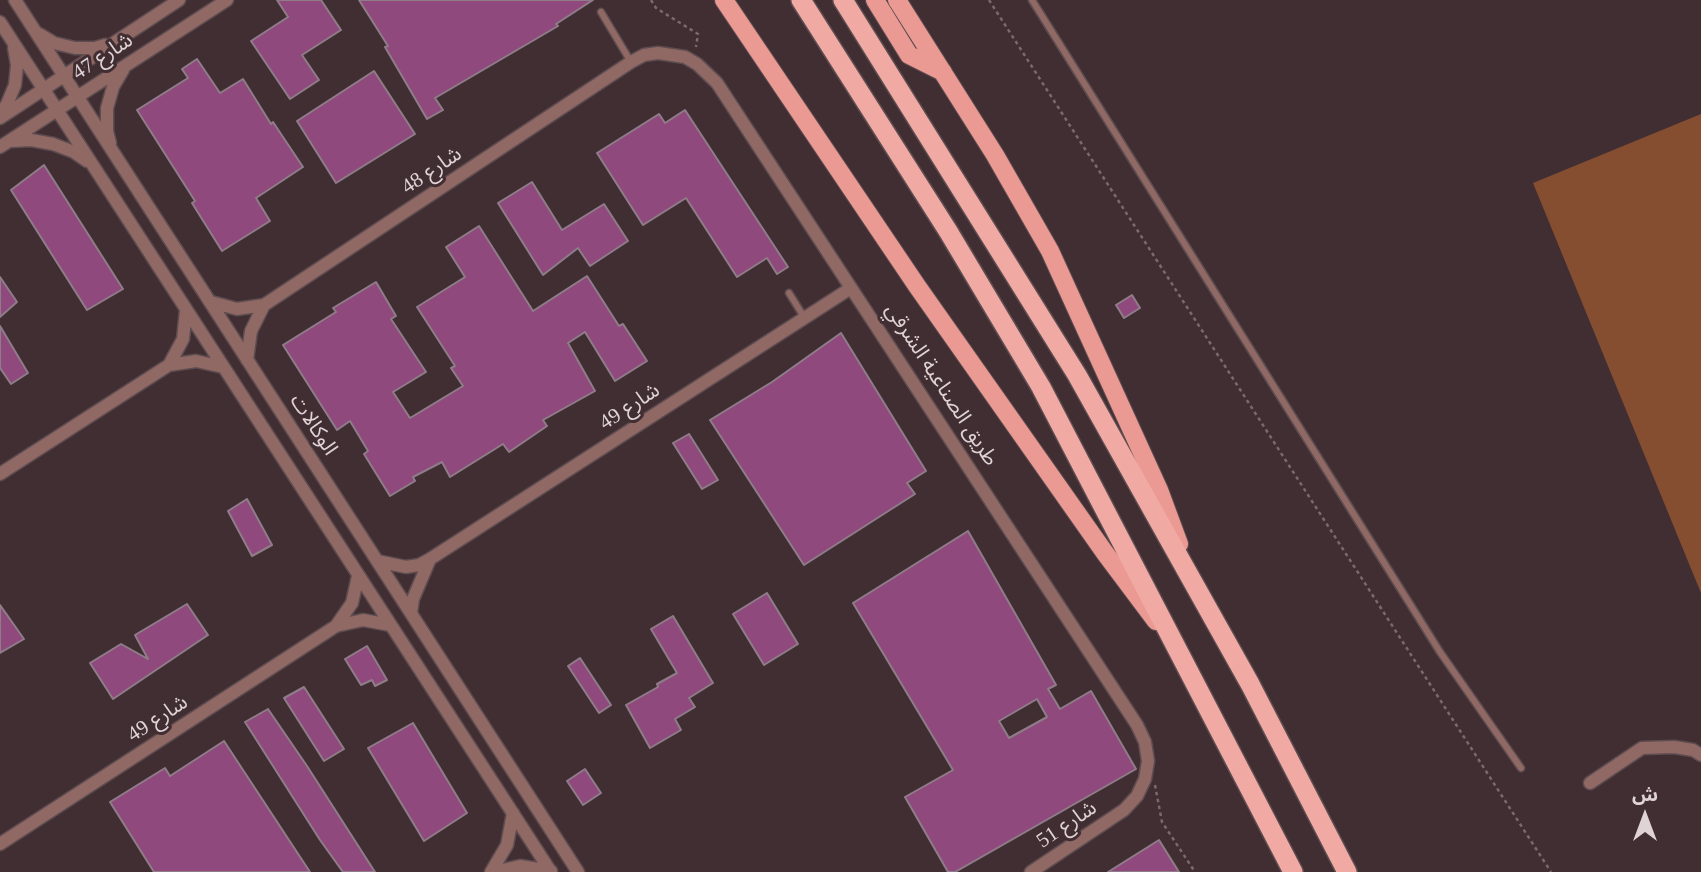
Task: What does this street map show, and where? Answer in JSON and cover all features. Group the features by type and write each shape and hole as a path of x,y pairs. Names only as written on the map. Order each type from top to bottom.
{"highway":[{"name":"طريق الصناعية الشرقي","path":"801,0 948,231 1041,387 1293,872"},
{"path":"843,0 1076,375 1251,684 1347,872"}],"main road":[{"name":"طريق الصناعية الشرقي","path":"724,0 917,286 1105,553 1176,648"},
{"path":"875,0 909,55 943,72"},
{"path":"897,0 995,155 1050,251 1159,490 1192,580"}],"street":[{"name":"الوكالات","path":"15,0 578,872"},
{"name":"شارع 47","path":"0,116 179,0"},
{"name":"شارع 47","path":"4,144 228,0"},
{"path":"0,22 551,872"},
{"path":"37,33 54,43 75,48 95,48 115,42"},
{"path":"0,116 15,85 17,65 14,44"},
{"name":"طريق الصناعية الشرقي","path":"626,65 644,55 672,54 691,61 708,72 1137,725 1145,742 1148,761"},
{"name":"شارع 48","path":"264,305 626,65"},
{"path":"113,153 107,131 107,108 113,86 124,67"},
{"path":"4,144 31,140 53,144 74,152 93,165"},
{"name":"شارع 49","path":"377,561 406,567 419,565 430,559 851,288"},
{"path":"211,302 237,309 264,305"},
{"path":"247,360 251,331 264,305"},
{"path":"169,365 183,339 186,310"},
{"path":"0,474 169,365 196,361 223,367"},
{"path":"411,613 416,592 430,559"},
{"name":"شارع 49","path":"0,844 336,626 352,603 358,576"},
{"name":"شارع 49","path":"336,626 363,621 390,625"},
{"path":"1590,783 1642,748 1674,747 1693,750 1701,755"},
{"name":"شارع 51","path":"1031,872 1124,810 1137,796 1145,779 1148,761"},
{"path":"493,872 507,845 513,813"},
{"path":"493,872 520,866 551,872"}],"lane":[{"path":"1032,0 1440,652 1521,768"},
{"path":"601,12 626,65"},
{"path":"789,293 804,317"}],"path":[{"path":"651,0 656,8 698,34 691,61"},
{"path":"989,0 1551,872"},
{"path":"1148,761 1159,796 1162,822 1195,872"}],"shaded area":[{"path":"1701,114 1701,593 1533,183"}],"building":[{"path":"277,0 321,0 341,30 302,55 319,80 290,99 251,41 288,17"},
{"path":"359,0 593,0 556,24 558,26 435,98 443,110 427,119 385,47 388,46"},
{"path":"197,59 220,93 243,79 271,124 273,122 303,167 256,198 270,221 222,251 192,203 195,201 137,110 188,78 182,69"},
{"path":"374,71 415,134 336,183 297,121"},
{"path":"685,110 788,267 777,274 767,258 737,277 686,198 643,225 597,153 659,114 665,123"},
{"path":"44,165 123,289 87,310 11,190"},
{"path":"532,182 562,230 604,204 628,241 590,266 578,248 543,275 498,203"},
{"path":"479,226 533,311 587,276 619,326 623,324 647,361 615,381 585,332 568,343 595,391 543,420 547,426 509,452 503,444 450,477 442,462 413,477 415,481 390,496 364,454 368,451 350,421 337,430 283,345 336,312 333,308 376,282 396,316 391,319 426,372 393,392 410,418 463,386 451,368 455,366 417,307 465,277 446,247"},
{"path":"0,277 17,302 0,317"},
{"path":"1132,295 1140,308 1124,318 1116,305"},
{"path":"0,326 28,373 11,384 0,368"},
{"path":"841,333 926,471 907,483 915,494 804,565 710,420 772,382"},
{"path":"689,434 718,480 702,489 673,443"},
{"path":"247,499 272,545 252,556 228,511"},
{"path":"968,531 1056,685 1048,689 1060,709 1091,691 1136,769 955,872 948,872 905,797 953,770 853,603","holes":["1037,699 1047,717 1009,738 999,721"]},
{"path":"767,593 798,644 764,665 733,614"},
{"path":"187,604 208,635 113,699 90,663 121,644 148,659 135,635"},
{"path":"0,605 24,639 0,653"},
{"path":"673,616 713,683 689,698 695,707 675,719 681,730 650,748 626,705 677,673 651,629"},
{"path":"367,646 387,680 375,686 372,680 361,685 345,659"},
{"path":"580,658 611,705 599,713 568,666"},
{"path":"304,687 344,749 324,761 284,698"},
{"path":"268,709 375,872 343,872 320,840 245,722"},
{"path":"413,723 467,813 424,841 368,748"},
{"path":"224,741 310,872 154,872 110,802 165,768 170,776"},
{"path":"585,769 601,793 583,805 567,781"},
{"path":"1159,840 1179,872 1108,872"}]}
